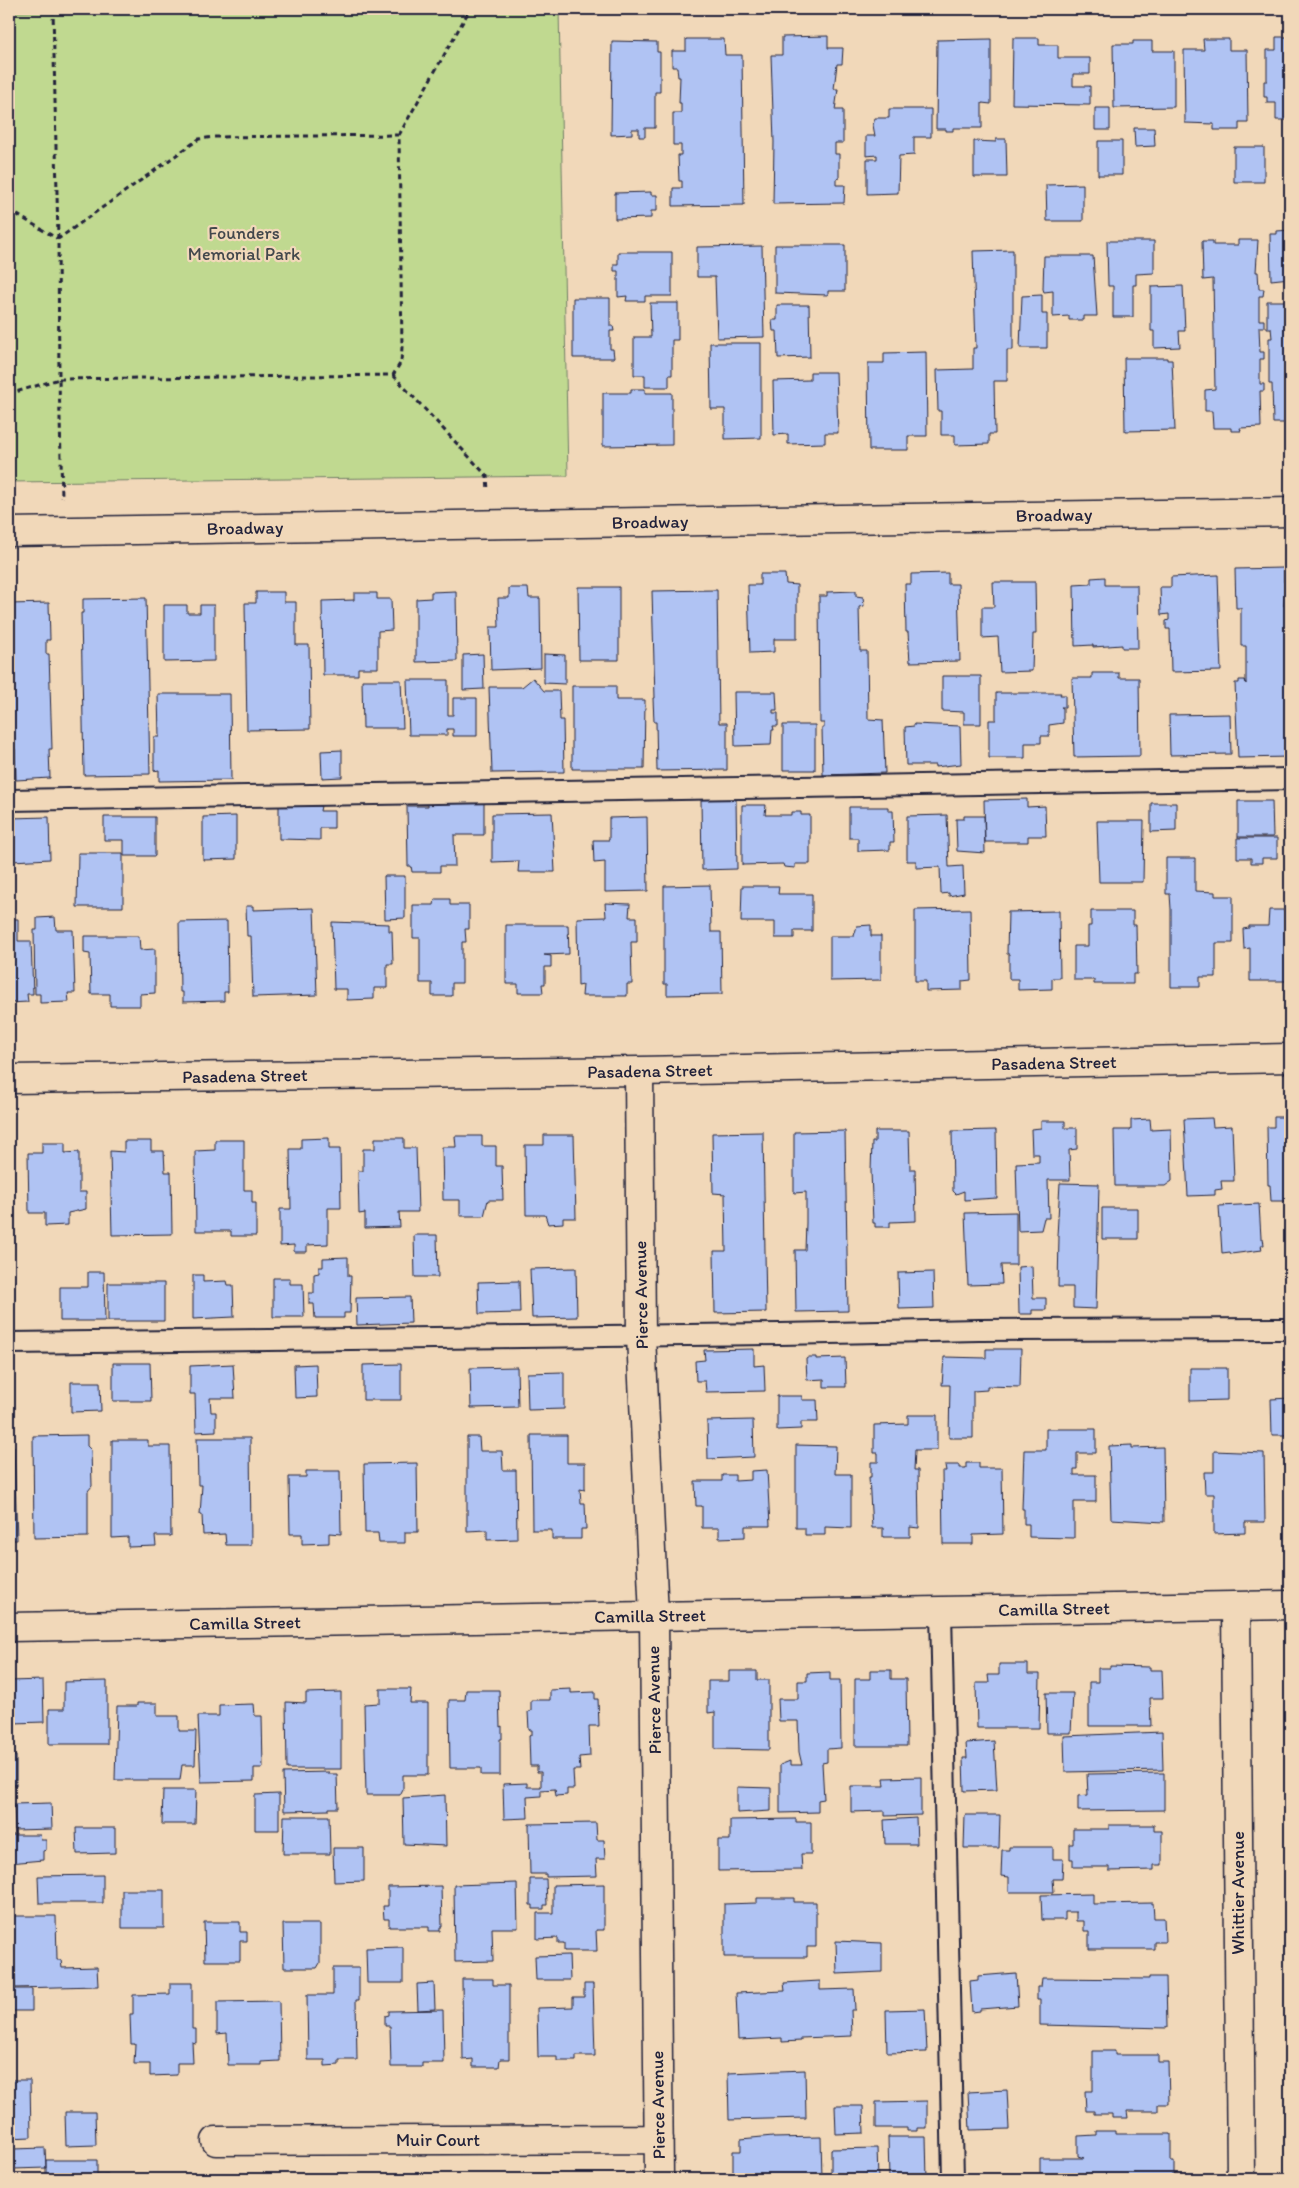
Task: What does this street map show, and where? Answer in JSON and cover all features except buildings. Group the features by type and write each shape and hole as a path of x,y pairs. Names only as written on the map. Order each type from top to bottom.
{"street":[{"name":"Broadway","path":"9,532 1290,512"},
{"name":"Pasadena Street","path":"9,1079 639,1072 1290,1058"},
{"name":"Pierce Avenue","path":"639,1072 641,1336 654,1616 659,2179"},
{"name":"Camilla Street","path":"9,1626 1290,1605"},
{"name":"Whittier Avenue","path":"1236,1606 1241,2179"},
{"name":"Muir Court","path":"216,2140 659,2139"}],"lane":[{"path":"9,800 1290,780"},
{"path":"9,1343 979,1330 1290,1329"},
{"path":"942,1611 953,2179"}],"path":[{"path":"53,9 62,531"},
{"path":"393,375 401,362 402,347 399,135 470,9"},
{"path":"58,239 200,140 214,137 399,135"},
{"path":"9,210 58,239"},
{"path":"9,394 59,379 393,375 487,476 489,524"}],"green space":[{"name":"Founders Memorial Park","path":"187,9 559,9 568,476 9,482 9,12"}]}
